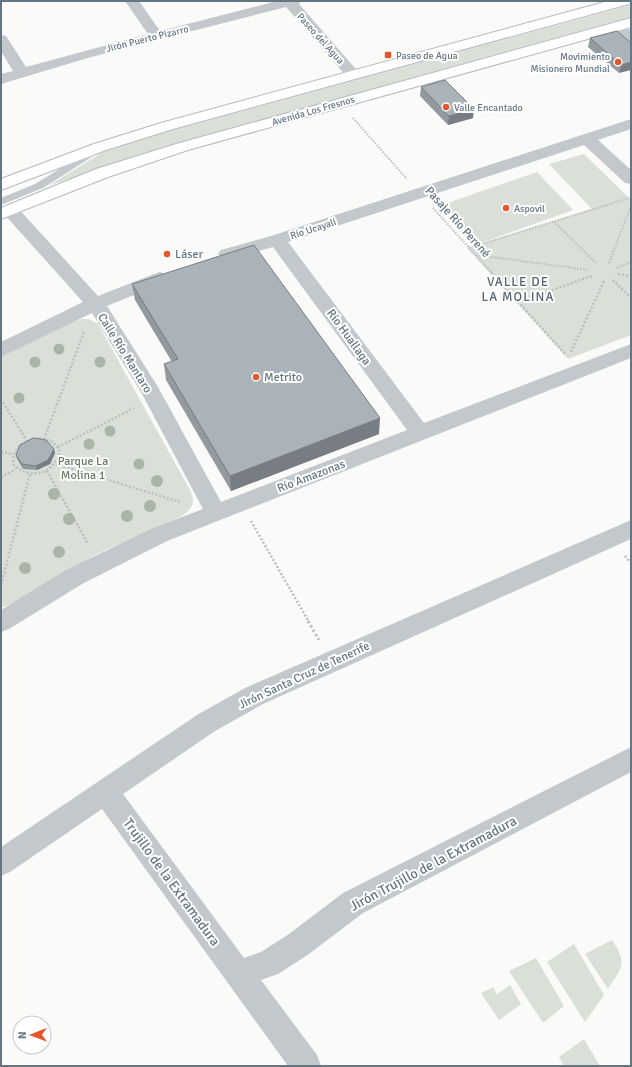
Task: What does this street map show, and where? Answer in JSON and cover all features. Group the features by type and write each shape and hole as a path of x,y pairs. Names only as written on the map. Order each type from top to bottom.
{"main road":[{"name":"Avenida Los Fresnos","path":"1,185 100,147 167,126 624,1"},
{"name":"Avenida Los Fresnos","path":"4,209 142,159 624,24"}],"street":[{"path":"132,1 156,35"},
{"name":"Jirón Puerto Pizarro","path":"1,79 156,35 290,1"},
{"name":"Paseo del Agua","path":"290,1 354,75"},
{"path":"624,24 631,39"},
{"path":"1,39 22,72"},
{"name":"Río Ucayali","path":"211,259 277,240 631,124"},
{"path":"586,138 631,178"},
{"name":"Calle Río Mantaro","path":"4,209 95,304 108,322 154,399 216,513"},
{"name":"Río Huallaga","path":"277,240 420,433"},
{"path":"1,350 95,304 174,273"},
{"name":"Río Amazonas","path":"1,622 48,592 100,562 159,535 631,351"},
{"name":"Jirón Santa Cruz de Tenerife","path":"1,863 206,723 254,696 631,529"},
{"name":"Jirón Trujillo de la Extramadura","path":"240,973 268,964 299,944 353,903 631,759"},
{"name":"Trujillo de la Extramadura","path":"105,791 240,973 306,1066"}],"lane":[{"path":"4,209 100,147"}],"path":[{"name":"Pasaje Río Perené","path":"338,103 569,358 604,281"},
{"path":"469,248 631,198"},
{"path":"609,263 631,206"},
{"path":"554,222 596,263"},
{"path":"475,255 589,270"},
{"path":"616,268 631,262"},
{"path":"618,274 631,276"},
{"path":"518,302 592,276"},
{"path":"613,280 631,298"},
{"path":"44,439 86,327"},
{"path":"1,399 27,441"},
{"path":"58,446 134,408"},
{"path":"44,439 58,446 60,452 56,464 47,471 30,474 16,469 13,464 13,454 16,449 27,441 44,439"},
{"path":"1,452 13,454"},
{"path":"56,464 186,504"},
{"path":"1,477 16,469"},
{"path":"47,471 100,562"},
{"path":"1,585 30,474"},
{"path":"241,503 332,662"}],"green space":[{"path":"631,5 631,17 173,144 48,186 103,152 161,133"},
{"path":"584,154 628,197 631,197 631,335 568,359 467,248 592,209 549,164"},
{"name":"Aspovil","path":"537,172 573,210 475,245 439,206"},
{"name":"Parque La Molina 1","path":"89,319 98,324 190,490 193,503 190,509 180,517 97,554 13,603 1,608 1,357 69,323"},
{"path":"612,940 620,955 621,965 620,970 608,989 585,954"},
{"path":"574,944 604,995 585,1022 547,962"},
{"path":"536,958 564,1006 543,1023 509,971"},
{"path":"510,985 521,1004 499,1020 481,993 494,987 496,995"},
{"path":"584,1039 600,1066 564,1066 559,1057"}],"building":[{"path":"617,31 631,43 631,62 621,65 590,38"},
{"path":"445,80 474,109 449,116 421,87"},
{"name":"Metrito","path":"254,245 380,418 230,476 164,364 178,359 132,284"},
{"path":"33,438 46,440 54,449 48,460 36,466 22,464 16,455 20,445"}],"place":[{"name":"Paseo de Agua","path":"388,55"},
{"name":"Movimiento Misionero Mundial","path":"618,62"},
{"name":"Valle Encantado","path":"446,107"},
{"name":"Aspovil","path":"506,208"},
{"name":"Láser","path":"167,254"},
{"name":"Metrito","path":"256,377"}],"district":[{"name":"VALLE DE LA MOLINA","path":"518,288"}]}
